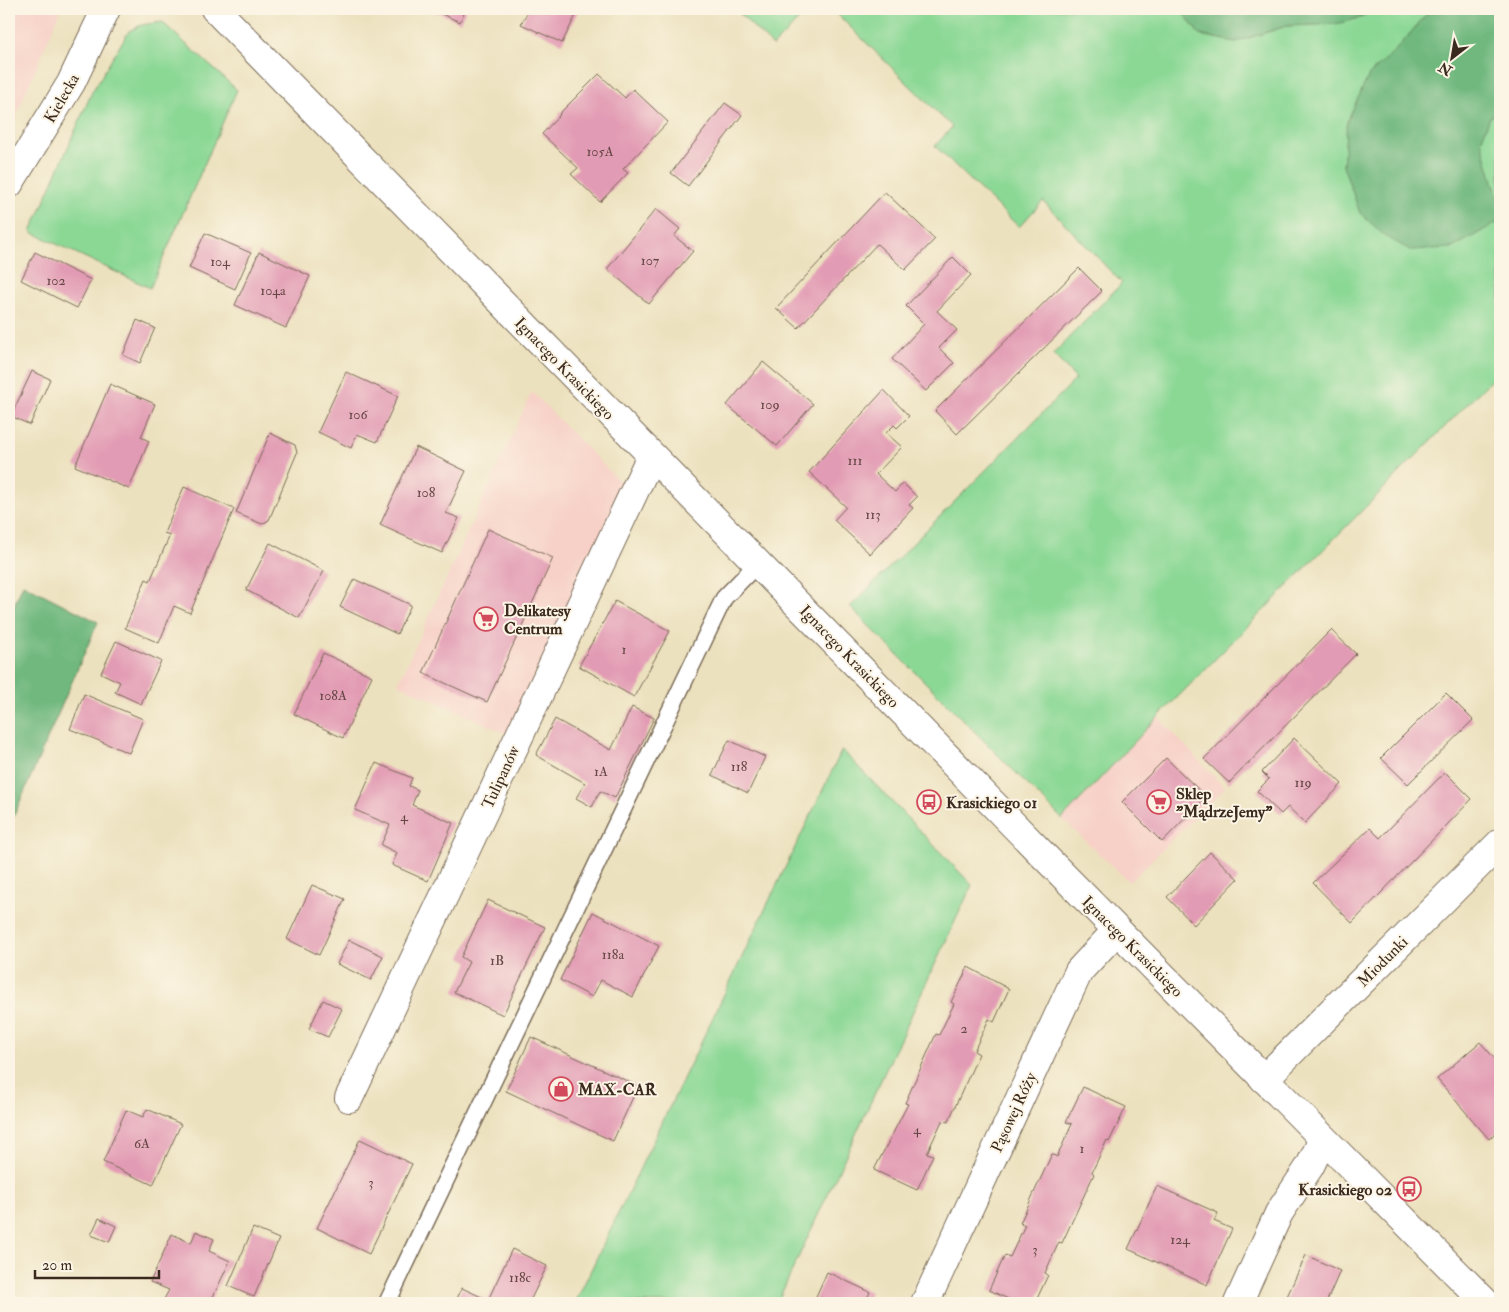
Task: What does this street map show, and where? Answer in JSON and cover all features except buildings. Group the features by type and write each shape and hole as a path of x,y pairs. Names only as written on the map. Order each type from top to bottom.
{"street":[{"name":"Kielecka","path":"9,184 71,83 106,9"},
{"name":"Ignacego Krasickiego","path":"214,9 1117,930 1486,1303"},
{"name":"Tulipanów","path":"349,1098 652,456"},
{"name":"Miodunki","path":"1264,1079 1500,843"},
{"name":"Pąsowej Róży","path":"925,1303 1078,970 1117,930"},
{"path":"1238,1303 1279,1213 1310,1166 1323,1138"}],"lane":[{"path":"387,1303 724,598 758,563"}],"shaded area":[{"path":"9,9 61,9 9,132"},
{"path":"532,392 624,486 508,734 398,684"},
{"path":"1158,717 1225,788 1129,882 1062,819"}],"green space":[{"path":"735,9 809,9 773,46"},
{"path":"832,9 1180,9 1200,35 1236,42 1287,26 1336,24 1363,17 1372,9 1431,9 1395,51 1369,75 1348,121 1343,165 1360,213 1452,248 1500,221 1500,371 1158,717 1062,819 850,607 1076,379 1053,354 1122,283 1043,201 1019,227 935,146 952,127"},
{"path":"1180,9 1372,9 1363,17 1336,24 1286,26 1236,42 1200,35"},
{"path":"1431,9 1500,9 1500,112 1490,117 1481,141 1500,205 1500,221 1452,248 1410,250 1385,236 1360,213 1343,165 1347,121 1369,75 1395,51"},
{"path":"162,22 237,90 150,288 31,232 92,92 129,31 141,25"},
{"path":"1500,112 1500,205 1481,141 1490,117"},
{"path":"23,584 98,622 9,827 9,617"},
{"path":"842,750 972,885 777,1303 575,1303"}],"place":[{"name":"Delikatesy Centrum","path":"486,619"},
{"name":"Krasickiego 01","path":"929,802"},
{"name":"Sklep \"MądrzeJemy\"","path":"1159,802"},
{"name":"MAX-CAR","path":"561,1089"},
{"name":"Krasickiego 02","path":"1409,1189"}]}
